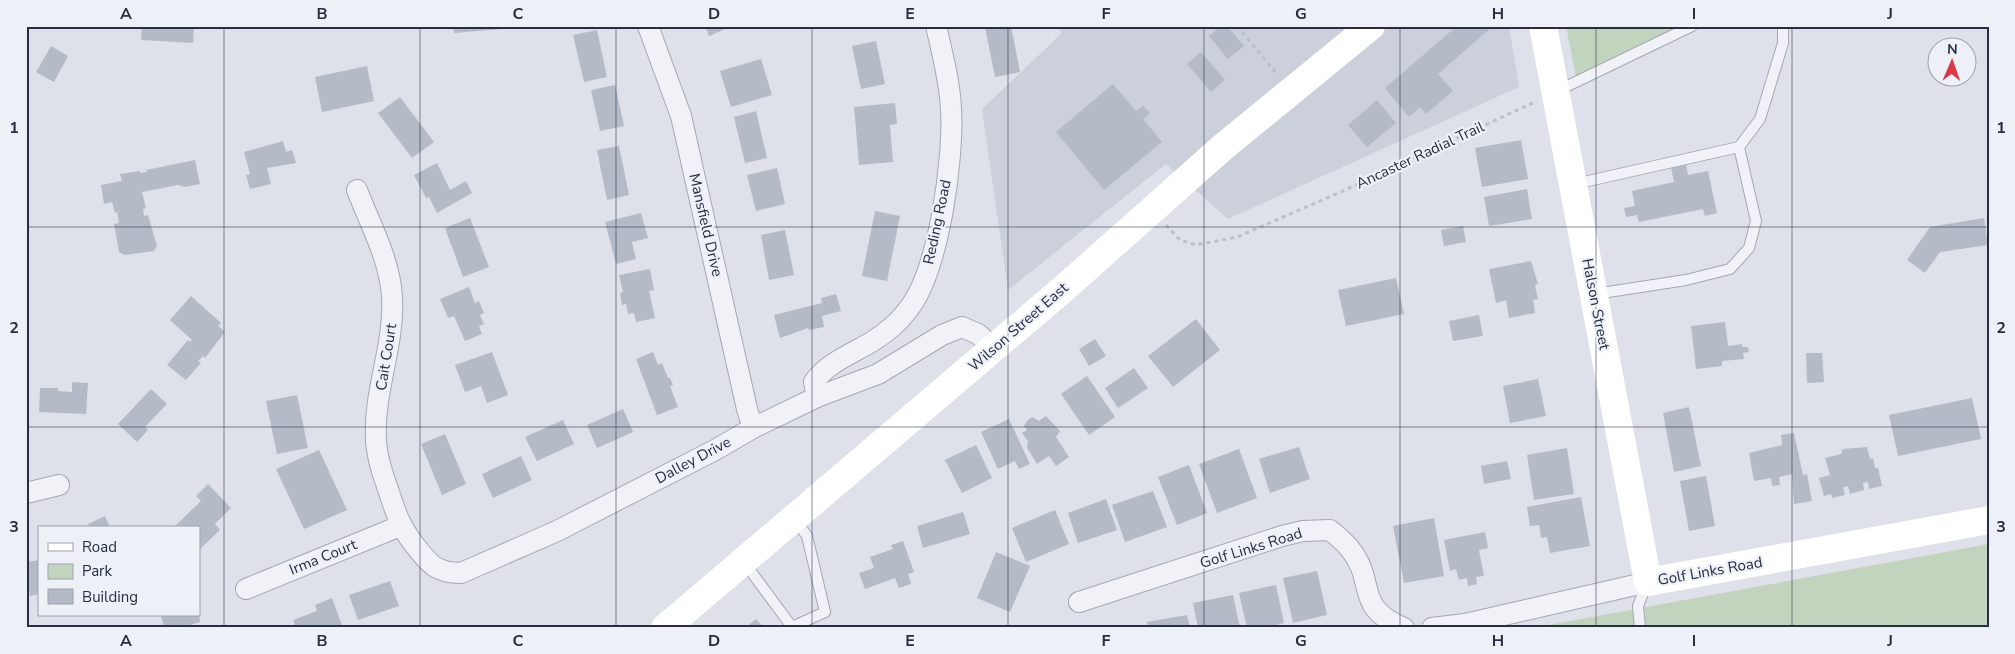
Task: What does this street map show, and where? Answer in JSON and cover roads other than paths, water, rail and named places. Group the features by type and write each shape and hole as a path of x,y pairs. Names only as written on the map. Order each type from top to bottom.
{"main road":[{"name":"Wilson Street East","path":"665,628 994,348 1223,147 1371,26"},
{"name":"Halson Street","path":"1543,26 1648,582"},
{"name":"Golf Links Road","path":"1648,582 1989,520"}],"street":[{"name":"Mansfield Drive","path":"648,26 681,116 747,409 753,428"},
{"name":"Reding Road","path":"817,397 814,382 823,370 875,340 908,311 925,275 936,240 950,159 951,108 936,26"},
{"name":"Cait Court","path":"357,190 390,276 392,323 381,383 376,439 380,465 400,526"},
{"name":"Dalley Drive","path":"400,526 429,564 446,573 461,572 557,530 715,450 753,428 817,397 878,374 942,335 962,327 978,334 994,348"},
{"path":"26,493 59,485"},
{"name":"Irma Court","path":"246,589 400,526"},
{"name":"Golf Links Road","path":"1079,602 1282,536 1303,531 1330,530 1351,549 1364,578 1371,605 1390,622 1404,628"},
{"name":"Golf Links Road","path":"1432,628 1477,624 1648,582"}],"lane":[{"path":"1556,92 1692,26"},
{"path":"1573,184 1739,147 1760,119 1783,43 1783,26"},
{"path":"1594,294 1686,280 1730,268 1749,248 1756,221 1739,147"},
{"path":"744,561 792,627 825,612 807,536 795,518"},
{"path":"1640,628 1638,606 1648,582"}]}
